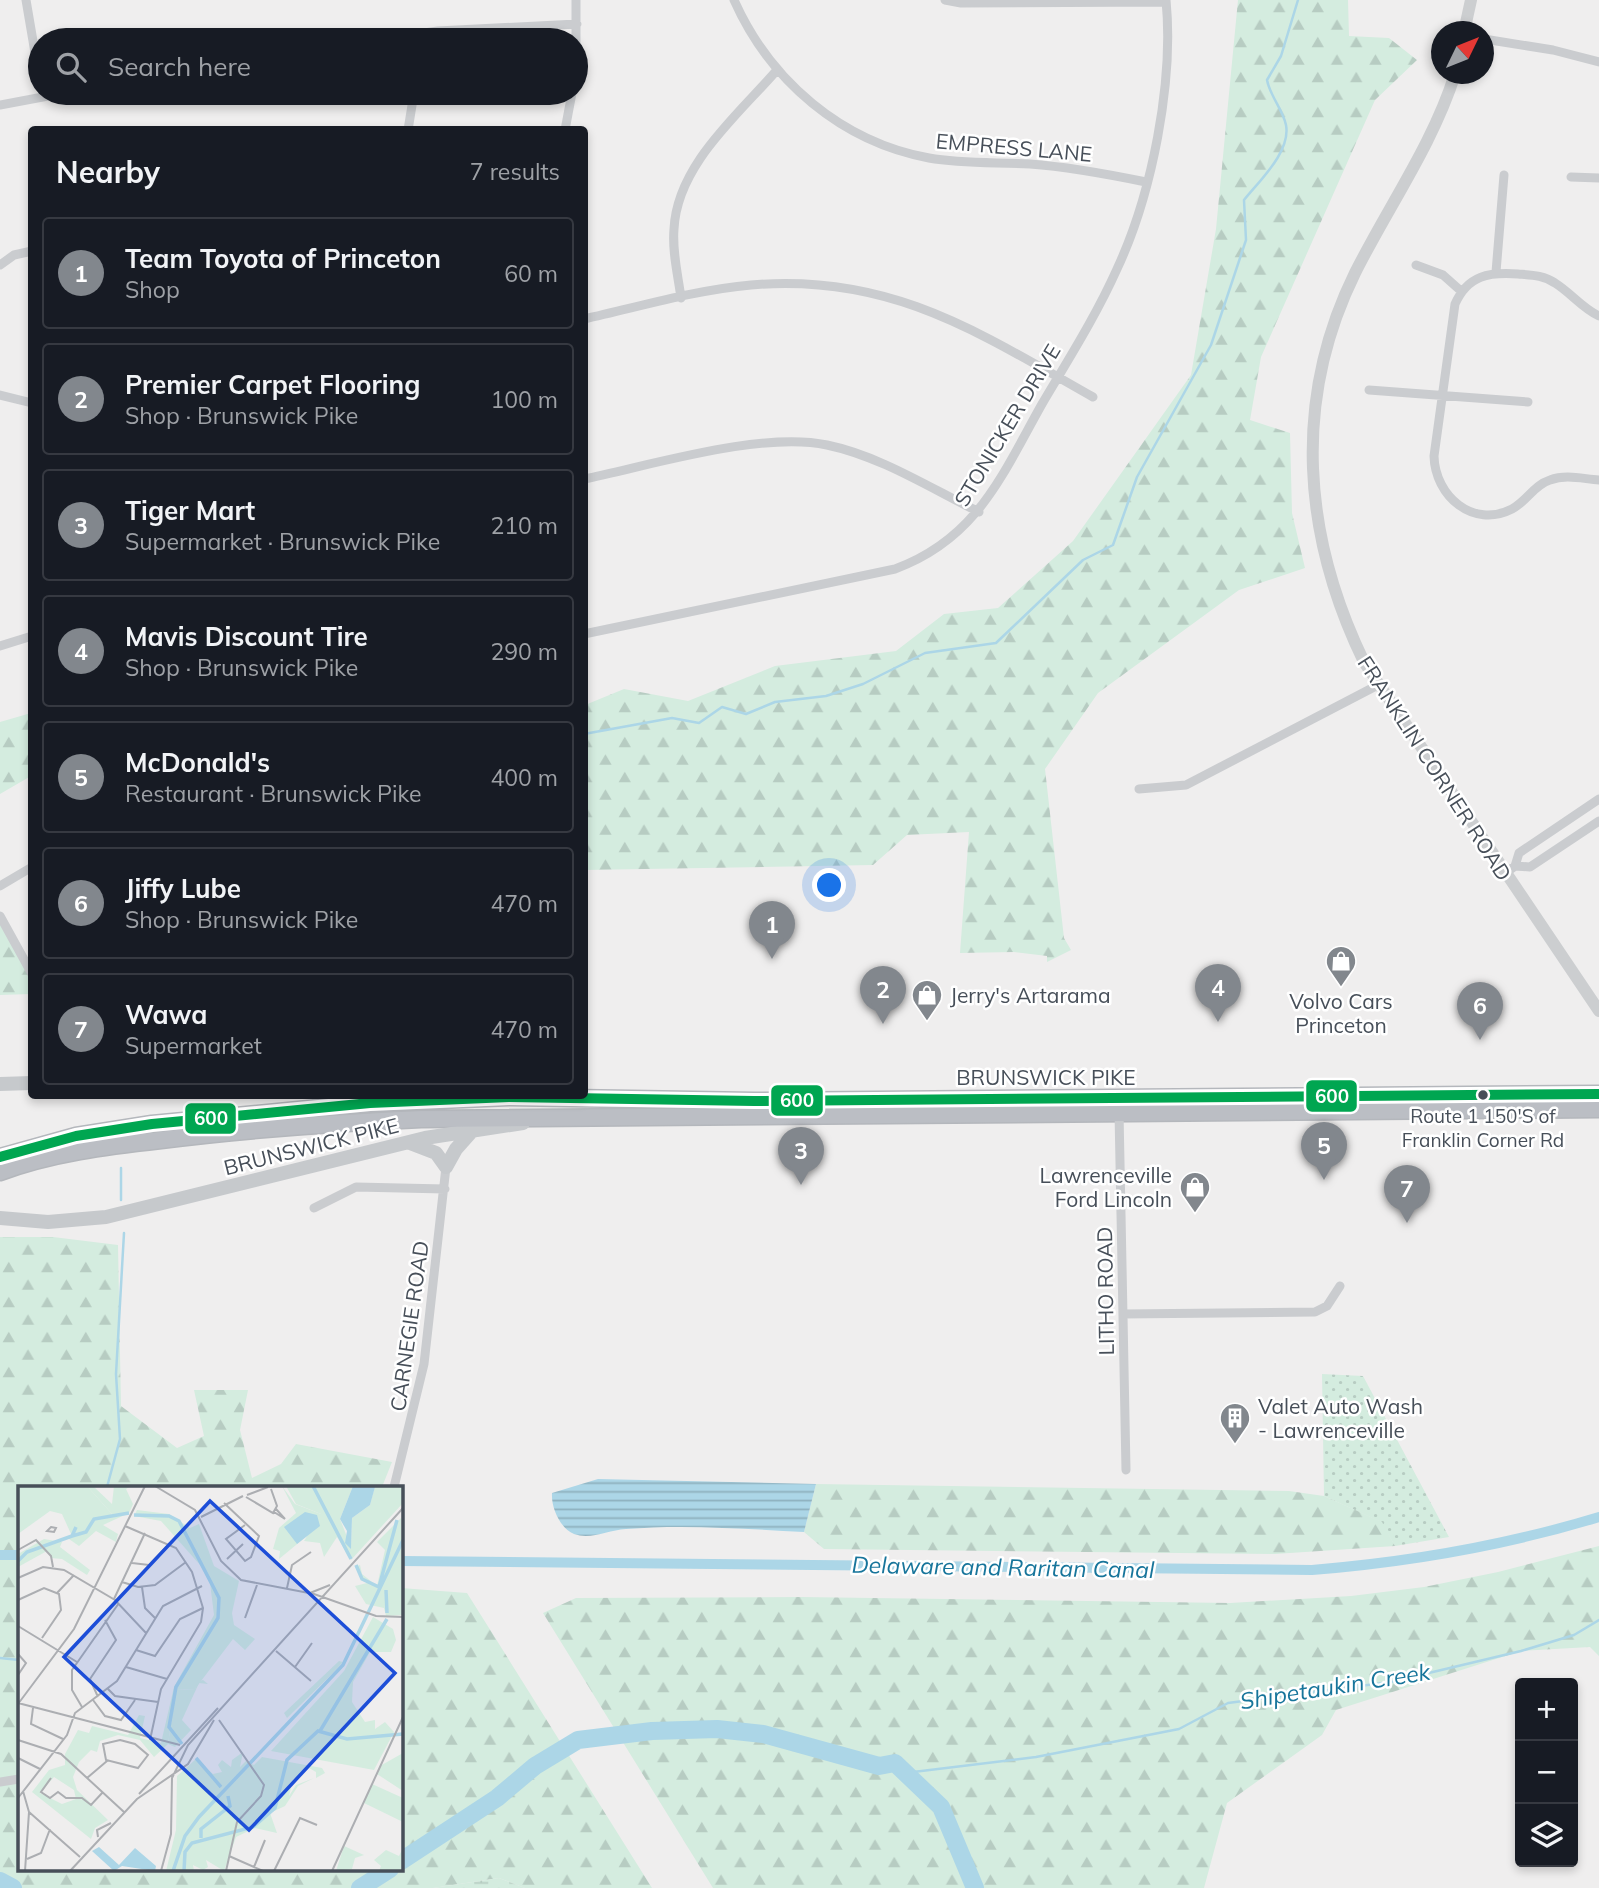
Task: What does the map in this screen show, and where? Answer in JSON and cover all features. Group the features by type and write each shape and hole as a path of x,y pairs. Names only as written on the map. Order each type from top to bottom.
{"highway":[{"name":"BRUNSWICK PIKE","path":"588,1098 754,1101 1599,1094"},
{"name":"BRUNSWICK PIKE","path":"0,1157 76,1136 152,1124 370,1103 445,1099"},
{"name":"BRUNSWICK PIKE","path":"573,1116 1599,1109"},
{"path":"0,1172 78,1151 281,1125 573,1116"}],"main road":[{"path":"1466,21 1471,0"},
{"name":"FRANKLIN CORNER ROAD","path":"1451,84 1439,115 1349,285 1329,341 1316,398 1312,467 1321,545 1348,629 1378,685 1599,1011"},
{"path":"0,1084 28,1083"},
{"name":"BRUNSWICK PIKE","path":"0,1218 48,1222 106,1217 410,1142 573,1116"},
{"path":"410,1142 436,1153 446,1167 456,1149 472,1131"}],"street":[{"path":"26,0 31,28"},
{"path":"576,0 577,28"},
{"name":"EMPRESS LANE","path":"734,0 747,27 777,70 803,96 834,120 869,139 905,153 951,161 1082,169 1146,182"},
{"path":"945,0 961,3 1166,1"},
{"name":"STONICKER DRIVE","path":"588,633 895,569 942,546 979,512 1118,269 1146,182 1166,84 1166,1"},
{"path":"526,28 577,24"},
{"path":"1494,41 1553,50 1599,62"},
{"path":"681,298 673,244 682,192 699,161 777,70"},
{"path":"0,105 28,98"},
{"path":"409,126 412,105"},
{"path":"566,126 570,105"},
{"path":"1496,272 1504,174"},
{"path":"1571,177 1599,178"},
{"path":"0,265 14,256 28,252"},
{"path":"1416,265 1443,275 1461,291"},
{"path":"1599,316 1548,279 1496,272 1478,277 1461,291 1455,304 1435,467 1443,490 1467,510 1489,515 1510,510 1537,487 1554,478 1599,480"},
{"path":"588,318 723,289 785,284 873,293 957,321 1093,397"},
{"path":"1369,390 1528,402"},
{"path":"0,396 28,401"},
{"path":"588,478 762,442 805,441 867,457 979,512"},
{"path":"0,646 28,637"},
{"path":"1139,789 1186,785 1378,685"},
{"path":"1516,866 1519,853 1599,799"},
{"path":"1580,812 1590,827"},
{"path":"1504,874 1516,866 1530,867 1599,821"},
{"path":"1547,834 1557,849"},
{"path":"0,886 28,869"},
{"path":"0,916 28,967"},
{"name":"LITHO ROAD","path":"1119,1112 1126,1470"},
{"name":"CARNEGIE ROAD","path":"394,1486 424,1364 446,1189 446,1167"},
{"path":"314,1209 356,1187 446,1189"},
{"path":"1123,1314 1315,1312 1327,1306 1340,1286"},
{"path":"0,1782 18,1779"}],"green space":[{"path":"1238,0 1348,0 1349,36 1389,38 1417,60 1375,100 1261,357 1250,420 1290,433 1292,513 1305,568 1239,590 1098,693 1045,769 1064,938 1071,950 1047,962 1047,956 1014,952 960,953 969,832 907,835 873,865 588,870 588,704 624,689 688,701 775,666 896,651 944,614 998,608 1073,541 1191,375 1216,229"},
{"path":"28,714 28,778 0,794 0,722"},
{"path":"0,922 28,962 28,994 0,995"},
{"path":"0,1237 53,1237 118,1245 121,1406 177,1448 204,1436 194,1390 248,1390 240,1430 252,1478 281,1464 296,1444 392,1462 382,1486 18,1486 18,1870 402,1870 402,1588 467,1593 652,1888 525,1888 499,1878 433,1888 0,1888"},
{"path":"1322,1374 1363,1376 1449,1537 1395,1546 1381,1522 1324,1496"},
{"path":"816,1484 1289,1491 1324,1496 1382,1522 1395,1546 1275,1554 824,1549 804,1532"},
{"path":"1599,1546 1599,1656 1590,1647 1521,1651 1336,1710 1322,1735 1227,1803 1204,1888 713,1888 543,1613 576,1598 801,1597 1230,1603 1351,1596 1424,1587 1498,1572"},
{"path":"499,1878 525,1888 433,1888"}],"water":[{"path":"598,1479 816,1484 804,1532 671,1527 626,1529 587,1536 574,1534 557,1517 552,1493"}],"waterway":[{"path":"588,733 672,718 699,723 722,707 746,714 775,702 826,696 863,684 925,653 996,643 1083,560 1113,545 1137,477 1211,345 1246,240 1244,200 1272,166 1284,145 1286,125 1267,80 1281,56 1298,0"},
{"path":"121,1168 121,1200"},
{"path":"107,1486 120,1439 116,1374 124,1233"},
{"name":"Delaware and Raritan Canal","path":"402,1561 1312,1570 1457,1551 1599,1517"},
{"name":"Delaware and Raritan Canal","path":"0,1555 18,1555"},
{"name":"Shipetaukin Creek","path":"905,1773 1036,1757 1179,1729 1228,1703 1391,1682 1521,1651 1574,1635 1599,1620"},
{"path":"0,1658 18,1660"},
{"path":"402,1860 497,1798 535,1766 578,1740 652,1731 717,1729 763,1734 879,1766 895,1763 941,1807 975,1888"},
{"path":"360,1888 388,1870"},
{"path":"0,1881 13,1888"}],"transit line":[{"name":"600","path":"588,1098 754,1101 1599,1094"},
{"name":"600","path":"0,1157 76,1136 152,1124 370,1103 463,1099"}],"place":[{"name":"Team Toyota of Princeton","path":"772,959"},
{"name":"Volvo Cars Princeton","path":"1341,988"},
{"name":"Jerry's Artarama","path":"927,1022"},
{"name":"Mavis Discount Tire","path":"1218,1022"},
{"name":"Premier Carpet Flooring","path":"883,1024"},
{"name":"Jiffy Lube","path":"1480,1040"},
{"name":"Route 1 150'S of Franklin Corner Rd","path":"1483,1095"},
{"name":"McDonald's","path":"1324,1180"},
{"name":"Tiger Mart","path":"801,1185"},
{"name":"Lawrenceville Ford Lincoln","path":"1195,1214"},
{"name":"Wawa","path":"1407,1223"},
{"name":"Valet Auto Wash - Lawrenceville","path":"1235,1445"}]}
